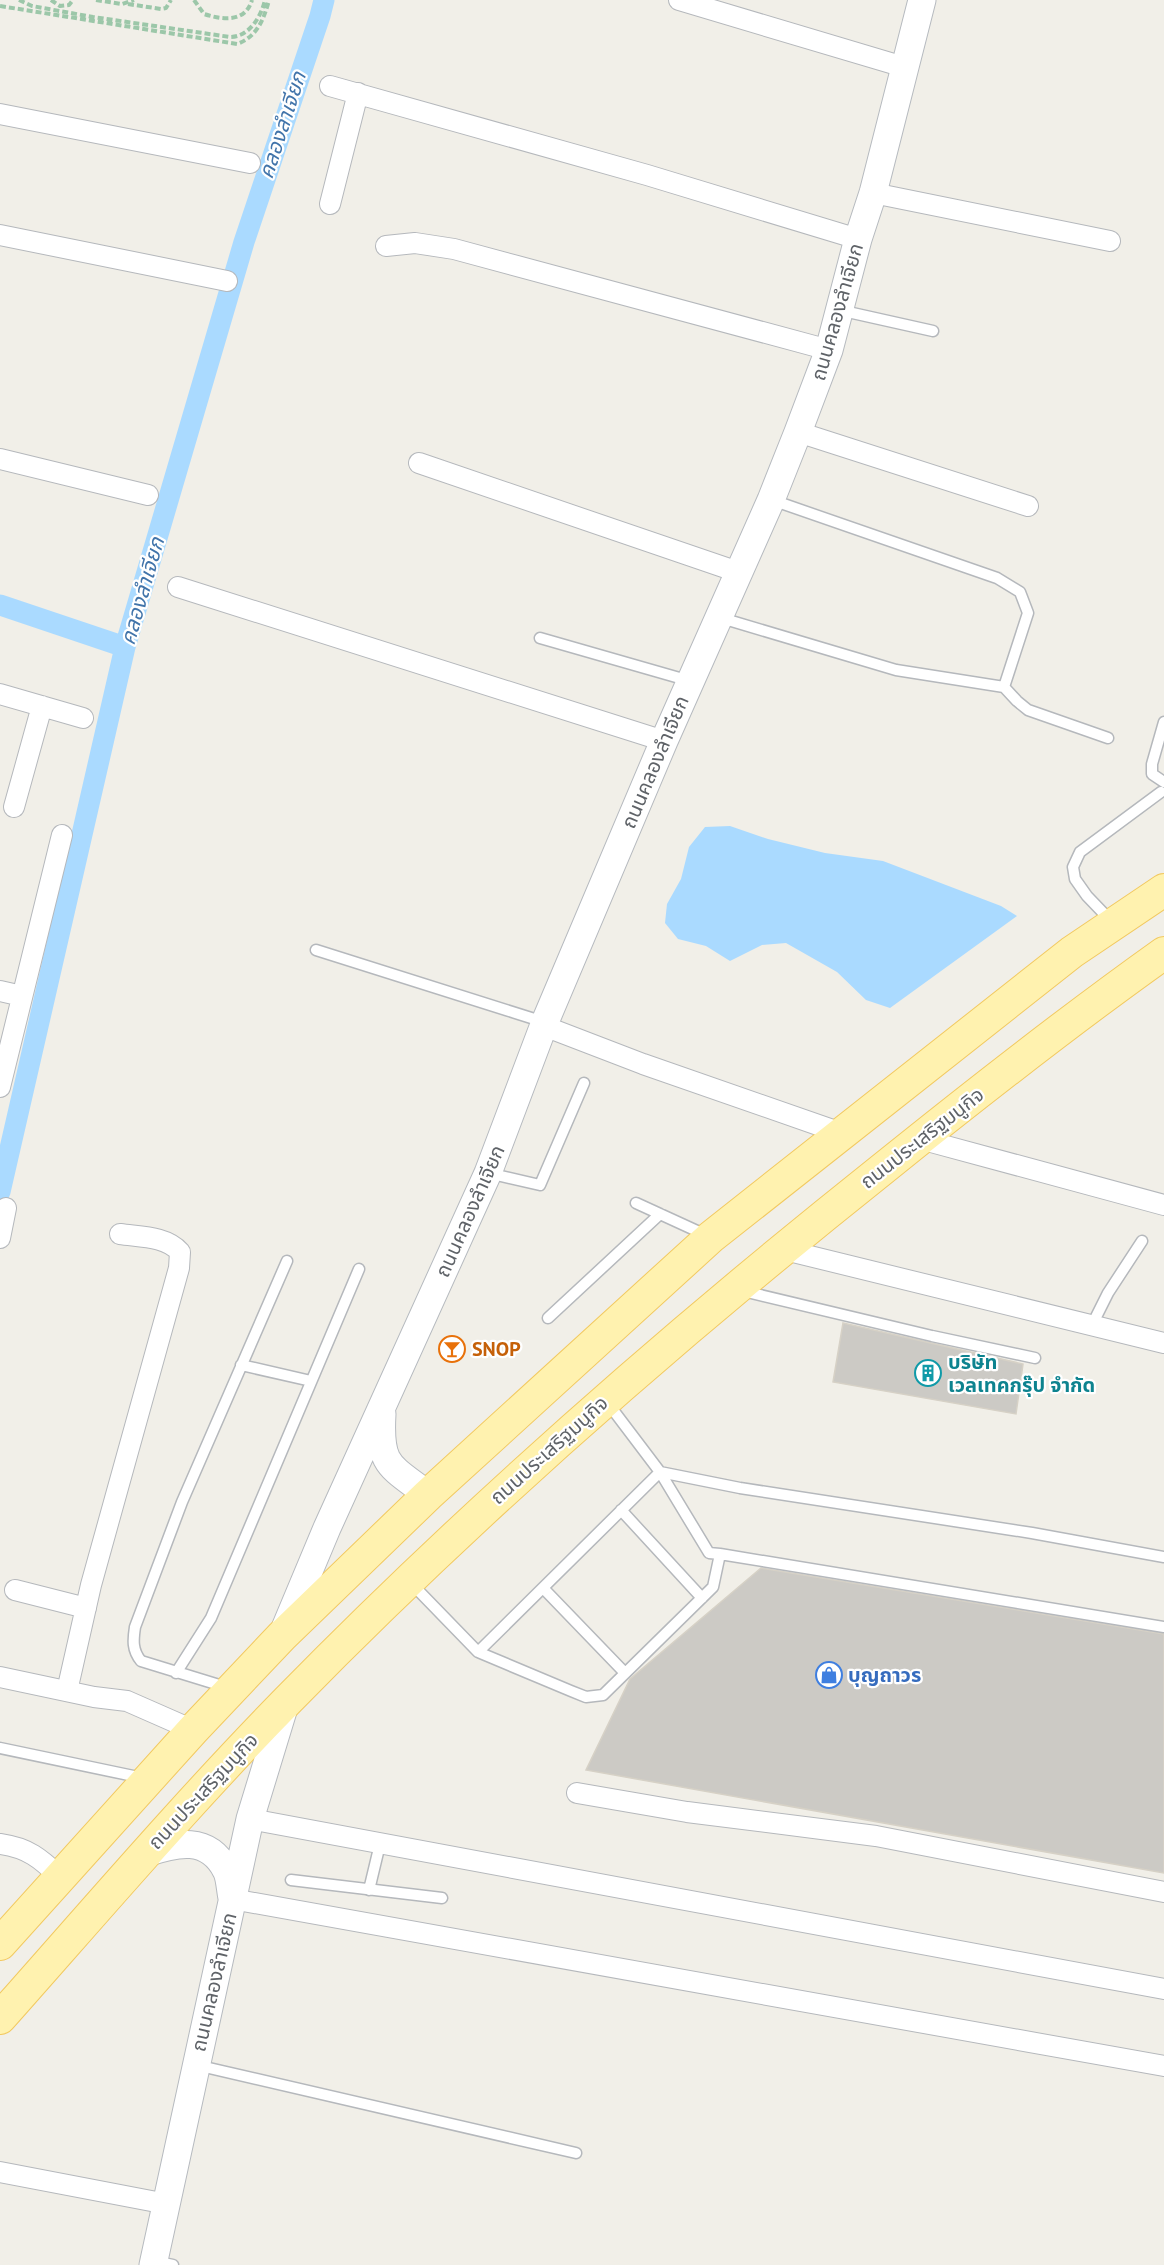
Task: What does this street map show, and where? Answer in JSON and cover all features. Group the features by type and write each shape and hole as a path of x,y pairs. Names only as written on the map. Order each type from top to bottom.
{"main road":[{"path":"0,1944 193,1730 282,1636 428,1495 711,1237 844,1134 1072,951 1164,890"},
{"name":"ถนนประเสริฐมนูกิจ","path":"0,2018 146,1853 286,1701 504,1490 734,1288 1101,997 1164,953"}],"street":[{"path":"679,0 904,68"},
{"name":"ถนนคลองลำเจียก","path":"428,1495 387,1463 380,1442 383,1404 488,1173 545,1024 664,741 771,500 798,432 829,350 858,239 873,193 922,0"},
{"path":"330,86 646,175 858,239"},
{"path":"330,204 358,93"},
{"path":"0,114 250,163"},
{"path":"873,193 1110,241"},
{"path":"0,235 227,281"},
{"path":"386,246 415,243 454,249 829,350"},
{"path":"798,432 1028,506"},
{"path":"0,459 148,495"},
{"path":"419,463 738,572"},
{"path":"178,587 664,741"},
{"path":"0,694 83,718"},
{"path":"14,807 42,706"},
{"path":"0,1088 62,835"},
{"path":"0,991 22,996"},
{"path":"545,1024 643,1064 844,1134"},
{"path":"920,1139 1164,1205"},
{"path":"0,1238 6,1208"},
{"path":"68,1691 86,1608 180,1268 180,1252 174,1245 161,1240 120,1234"},
{"path":"781,1250 1164,1343"},
{"path":"282,1636 327,1528 383,1404"},
{"path":"15,1590 86,1608"},
{"path":"0,1677 127,1701 193,1730"},
{"name":"ถนนคลองลำเจียก","path":"160,2264 167,2204 232,1899 250,1819 286,1701"},
{"path":"577,1793 687,1812 876,1836 1164,1892"},
{"path":"250,1819 1164,1989"},
{"path":"0,1844 18,1847 39,1857 60,1877"},
{"path":"146,1853 174,1844 206,1848 214,1854 226,1871 232,1899 1164,2066"},
{"path":"0,2172 167,2204"}],"lane":[{"path":"839,310 933,331"},
{"path":"771,500 997,578 1020,592 1028,613 1004,687"},
{"path":"718,617 896,670 1004,687 1028,710 1108,738"},
{"path":"540,638 690,681"},
{"path":"1114,923 1078,885 1073,867 1080,852 1162,787 1152,774 1152,764 1164,722"},
{"path":"316,950 545,1024"},
{"path":"488,1173 540,1185 584,1083"},
{"path":"636,1203 711,1237"},
{"path":"548,1318 660,1214"},
{"path":"1092,1325 1108,1293 1142,1241"},
{"path":"231,1689 141,1661 135,1653 133,1638 135,1627 182,1502 287,1261"},
{"path":"176,1673 211,1618 359,1269"},
{"path":"734,1288 932,1336 1035,1358"},
{"path":"241,1365 311,1381"},
{"path":"605,1400 660,1472 708,1553 1164,1627"},
{"path":"478,1652 660,1472"},
{"path":"660,1472 740,1488 1032,1533 1164,1557"},
{"path":"621,1510 702,1598"},
{"path":"408,1581 478,1652 586,1697 603,1695 713,1587 720,1554"},
{"path":"543,1588 625,1673"},
{"path":"0,1748 148,1780"},
{"path":"369,1890 380,1844"},
{"path":"291,1880 442,1898"},
{"path":"195,2065 576,2153"}],"path":[{"path":"19,0 33,6 93,17 230,37 237,37 252,26 267,0"},
{"path":"51,0 60,6 69,5 73,0"},
{"path":"97,0 160,9 166,8 171,0"},
{"path":"128,4 134,0"},
{"path":"194,0 204,14 227,19 246,12 252,0"},
{"path":"0,6 237,44 247,40 258,29 267,0"}],"water":[{"path":"730,826 768,839 825,853 883,861 1001,906 1017,916 890,1008 866,1000 837,972 786,943 762,945 730,961 706,946 678,939 665,923 667,904 681,879 689,847 705,827"}],"building":[{"name":"บริษัท เวลเทคกรุ๊ป จำกัด","path":"843,1323 1023,1364 1016,1414 833,1382"},
{"path":"761,1568 1164,1634 1164,1873 586,1770 630,1679"}],"waterway":[{"name":"คลองลำเจียก","path":"0,1192 125,647 244,242 324,0"},
{"path":"0,605 125,647"}],"place":[{"name":"SNOP","path":"452,1349"},
{"name":"บริษัท เวลเทคกรุ๊ป จำกัด","path":"928,1373"},
{"name":"บุญถาวร","path":"829,1675"}]}
